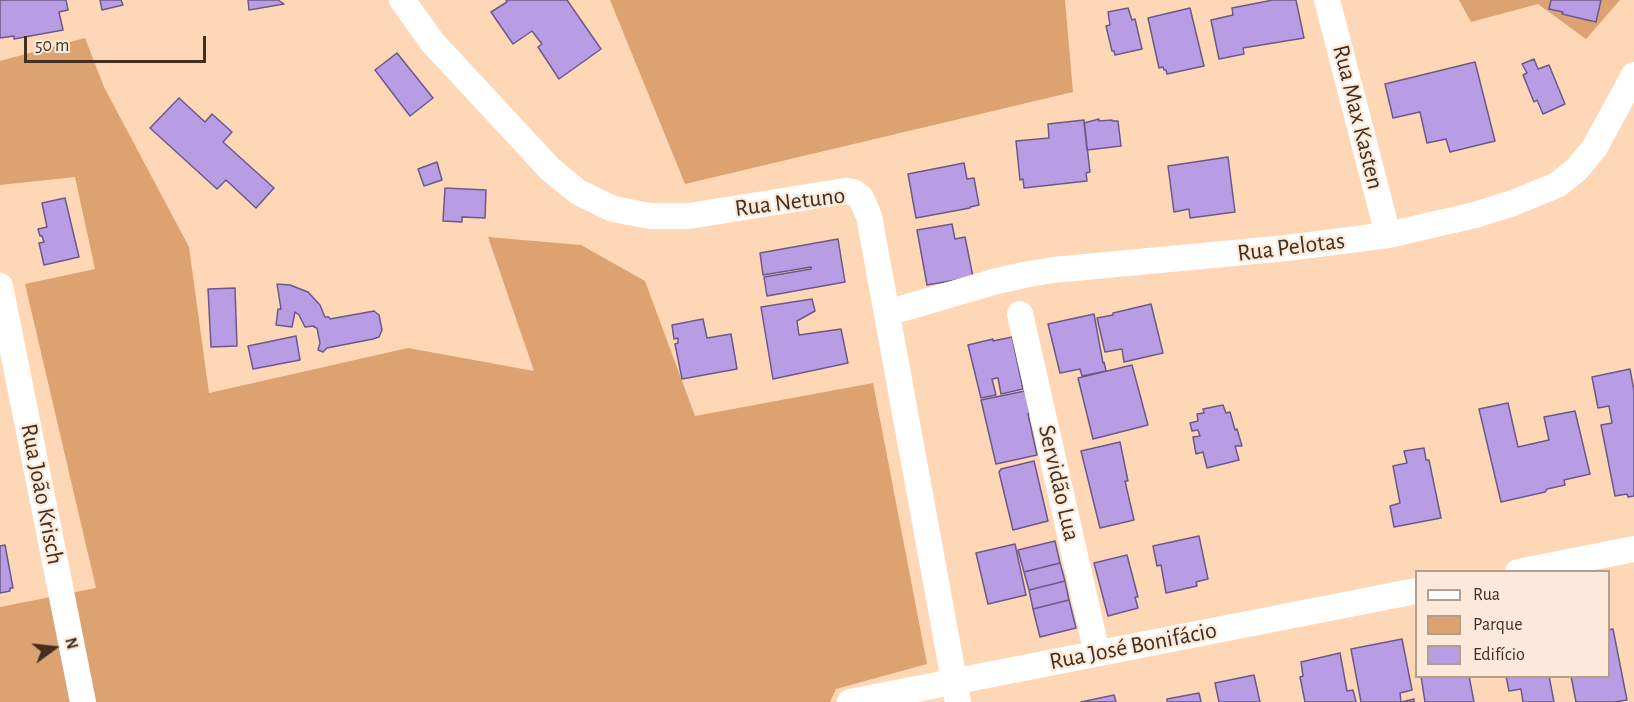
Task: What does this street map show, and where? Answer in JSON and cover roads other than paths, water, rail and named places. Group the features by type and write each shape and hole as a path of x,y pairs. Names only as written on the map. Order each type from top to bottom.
{"street":[{"name":"Rua Netuno","path":"402,0 433,43 550,169 578,192 613,209 650,216 689,216 845,191 853,192 861,198 869,216 956,692"},
{"name":"Rua Max Kasten","path":"1328,0 1388,235"},
{"name":"Rua Pelotas","path":"887,313 997,281 1053,270 1276,249 1388,235 1513,203 1557,184 1577,169 1595,147 1634,75"},
{"name":"Rua João Krisch","path":"0,286 83,702"},
{"name":"Servidão Lua","path":"1020,314 1097,652"},
{"path":"1528,570 1634,549"},
{"name":"Rua José Bonifácio","path":"850,702 956,692 1097,652 1415,591"}]}
